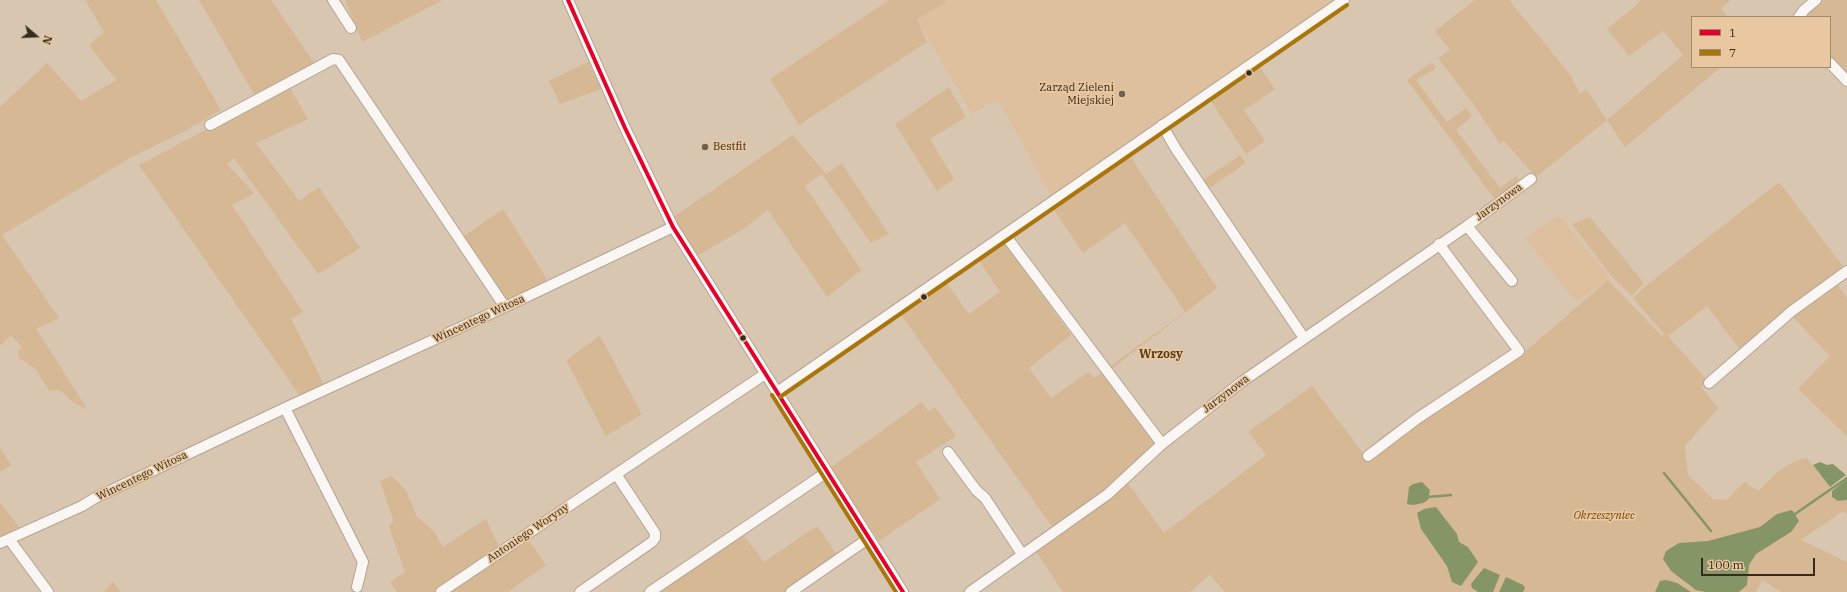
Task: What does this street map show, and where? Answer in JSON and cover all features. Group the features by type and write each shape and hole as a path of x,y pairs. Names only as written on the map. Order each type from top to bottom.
{"street":[{"path":"333,0 351,28"},
{"path":"568,0 624,128 673,227 901,591"},
{"path":"777,392 1344,0"},
{"path":"1800,16 1804,10 1816,0"},
{"path":"210,125 333,59 339,60 505,307"},
{"path":"1831,64 1847,81"},
{"path":"1162,125 1176,149 1304,338"},
{"name":"Jarzynowa","path":"970,592 1108,494 1162,444 1243,381 1467,226 1531,179"},
{"name":"Jarzynowa","path":"1467,226 1512,281"},
{"name":"Wincentego Witosa","path":"5,541 82,506 95,498 285,408 505,307 673,227"},
{"path":"1006,235 1162,444"},
{"path":"1368,456 1418,418 1519,351 1439,244"},
{"path":"1709,383 1792,311 1847,272"},
{"name":"Antoniego Woryny","path":"441,592 765,374"},
{"path":"285,408 363,562 357,587"},
{"path":"948,452 976,490 985,498 1022,554"},
{"path":"650,592 827,472"},
{"path":"580,592 652,542 655,538 655,533 616,474"},
{"path":"791,592 869,538"},
{"path":"5,541 48,592"}],"shaded area":[{"path":"945,0 1336,0 1051,196 998,99 972,114 917,19 946,2"},
{"path":"1559,215 1610,278 1577,302 1525,238"},
{"path":"1820,462 1827,465 1833,464 1846,475 1830,487 1813,465"},
{"path":"1847,479 1847,500 1838,501 1832,497 1832,491"},
{"path":"1422,482 1430,490 1428,500 1423,503 1413,505 1407,504 1409,487 1413,484"},
{"path":"1436,507 1457,534 1459,542 1468,547 1478,562 1461,586 1452,582 1447,566 1421,529 1417,513 1424,509"},
{"path":"1792,510 1799,521 1791,532 1756,554 1749,565 1747,585 1739,592 1705,592 1696,590 1671,571 1663,559 1666,551 1679,543 1708,541 1760,527 1777,514"},
{"path":"1484,568 1500,575 1493,592 1478,592 1472,588 1471,584"},
{"path":"1506,577 1523,585 1525,588 1523,592 1499,592"},
{"path":"1666,580 1677,583 1691,592 1655,592 1660,581"}],"green space":[{"path":"85,0 156,0 221,110 187,130 130,158 2,235 59,318 36,329 88,410 71,401 64,393 58,390 49,391 36,369 19,358 18,350 22,347 11,335 0,346 0,107 47,63 81,101 116,80 89,45 104,32"},
{"path":"199,0 271,0 317,67 288,84 308,119 256,143 299,201 319,187 360,248 318,274 234,158 227,164 254,193 232,205 303,312 291,319 324,385 300,396 139,165 211,127 255,96"},
{"path":"345,0 443,0 362,42"},
{"path":"889,0 945,0 946,2 917,19 927,42 799,125 770,79"},
{"path":"1475,0 1509,0 1573,78 1572,80 1580,93 1587,90 1607,120 1536,177 1504,141 1500,144 1471,101 1438,58 1450,50 1435,31"},
{"path":"1639,0 1731,0 1721,8 1727,16 1691,16 1691,68 1720,68 1625,147 1607,120 1683,55 1663,31 1629,56 1607,29 1640,2"},
{"path":"1822,0 1847,0 1847,77 1831,58 1831,16 1808,16 1806,13"},
{"path":"588,62 601,89 560,104 549,81"},
{"path":"1432,62 1436,68 1416,80 1447,122 1466,108 1472,116 1456,130 1500,188 1516,176 1521,182 1496,201 1407,80"},
{"path":"1259,66 1275,89 1244,110 1265,141 1246,154 1210,100"},
{"path":"949,87 966,117 930,139 954,179 937,191 895,124"},
{"path":"793,135 826,174 847,160 842,164 889,234 871,243 822,174 805,186 861,270 827,297 768,210 743,229 695,257 672,218"},
{"path":"1240,155 1246,163 1208,189 1203,180"},
{"name":"Okrzeszyniec","path":"1130,156 1217,288 1110,370 1168,444 1127,482 1164,533 1266,455 1248,432 1312,386 1363,453 1383,436 1423,407 1447,393 1476,382 1527,350 1608,280 1662,336 1664,334 1633,298 1647,285 1779,182 1844,268 1741,351 1707,306 1668,336 1707,380 1701,387 1718,408 1685,446 1688,475 1713,499 1727,500 1744,482 1758,491 1777,472 1795,461 1807,458 1830,487 1832,496 1838,501 1847,500 1847,514 1842,512 1801,540 1847,562 1847,592 1781,592 1762,580 1756,592 1225,592 1210,575 1190,592 1063,592 1036,551 1053,528 901,315 945,281 969,314 1000,292 978,259 1004,242 1071,335 1029,368 1051,398 1089,372 1094,378 1185,312 1125,223 1083,253 1054,210 1054,207"},
{"path":"503,209 553,289 514,308 508,304 461,238"},
{"path":"1590,217 1644,283 1632,296 1612,277 1572,224"},
{"path":"1836,283 1847,298 1847,436 1798,389 1830,356 1793,317"},
{"path":"600,336 642,414 606,436 566,360"},
{"path":"922,402 929,412 935,407 956,436 916,462 940,499 879,541 830,468"},
{"path":"0,448 11,465 0,472"},
{"path":"392,476 405,489 417,517 433,530 443,547 486,519 499,547 527,538 546,565 508,592 397,592 390,582 405,572 389,527 393,520 380,481"},
{"path":"0,502 20,528 0,538"},
{"path":"817,526 838,556 785,592 653,592 741,532 764,562"},
{"path":"113,581 120,592 104,592"}],"waterway":[{"path":"1664,473 1711,531"},
{"path":"1795,514 1847,478"},
{"path":"1428,497 1451,495"}],"transit line":[{"name":"1","path":"568,0 625,128 673,227 903,592"},
{"name":"7","path":"780,397 1347,5"},
{"name":"7","path":"772,395 896,592"}],"place":[{"name":"Zarząd Zieleni Miejskiej","path":"1122,94"},
{"name":"Bestfit","path":"705,147"}],"district":[{"name":"Wrzosy","path":"1161,355"}]}
